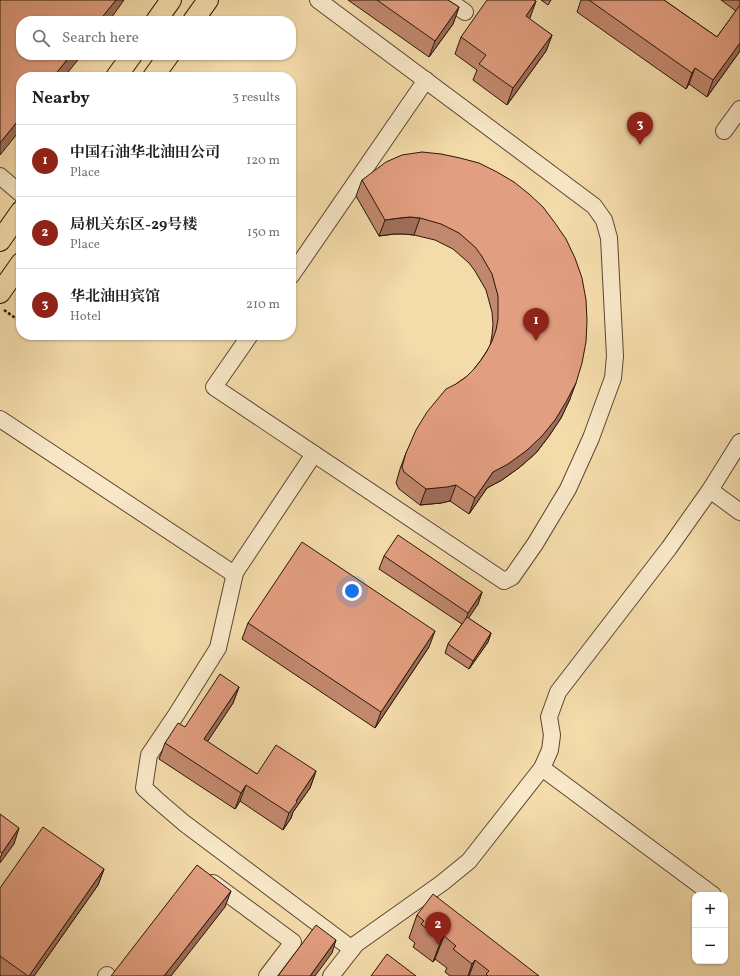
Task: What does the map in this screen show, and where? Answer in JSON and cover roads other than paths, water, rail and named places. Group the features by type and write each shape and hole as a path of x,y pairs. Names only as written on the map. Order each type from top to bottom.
{"main road":[{"path":"160,16 171,0"},
{"path":"197,16 208,0"},
{"path":"120,72 128,60"},
{"path":"157,72 165,60"},
{"path":"0,241 16,218"},
{"path":"0,293 16,270"}],"street":[{"path":"247,340 214,387 504,580 512,577 535,544 568,488 591,438 613,378 615,356 609,238 604,220 594,206 318,0"},
{"path":"448,0 465,12"},
{"path":"296,269 426,80"},
{"path":"724,131 740,109"},
{"path":"0,176 16,190"},
{"path":"0,419 234,574 235,573"},
{"path":"331,976 356,944 442,883 469,861 542,768 550,750 552,734 549,717 558,692 668,548 710,490 740,442"},
{"path":"314,454 235,573 218,648 149,755 144,788 184,823 352,949"},
{"path":"710,490 740,512"},
{"path":"542,768 709,892"},
{"path":"213,883 293,942 268,976"}],"place":[{"name":"华北油田宾馆","path":"640,145"},
{"name":"中国石油华北油田公司","path":"536,341"},
{"name":"局机关东区-29号楼","path":"438,945"}]}
